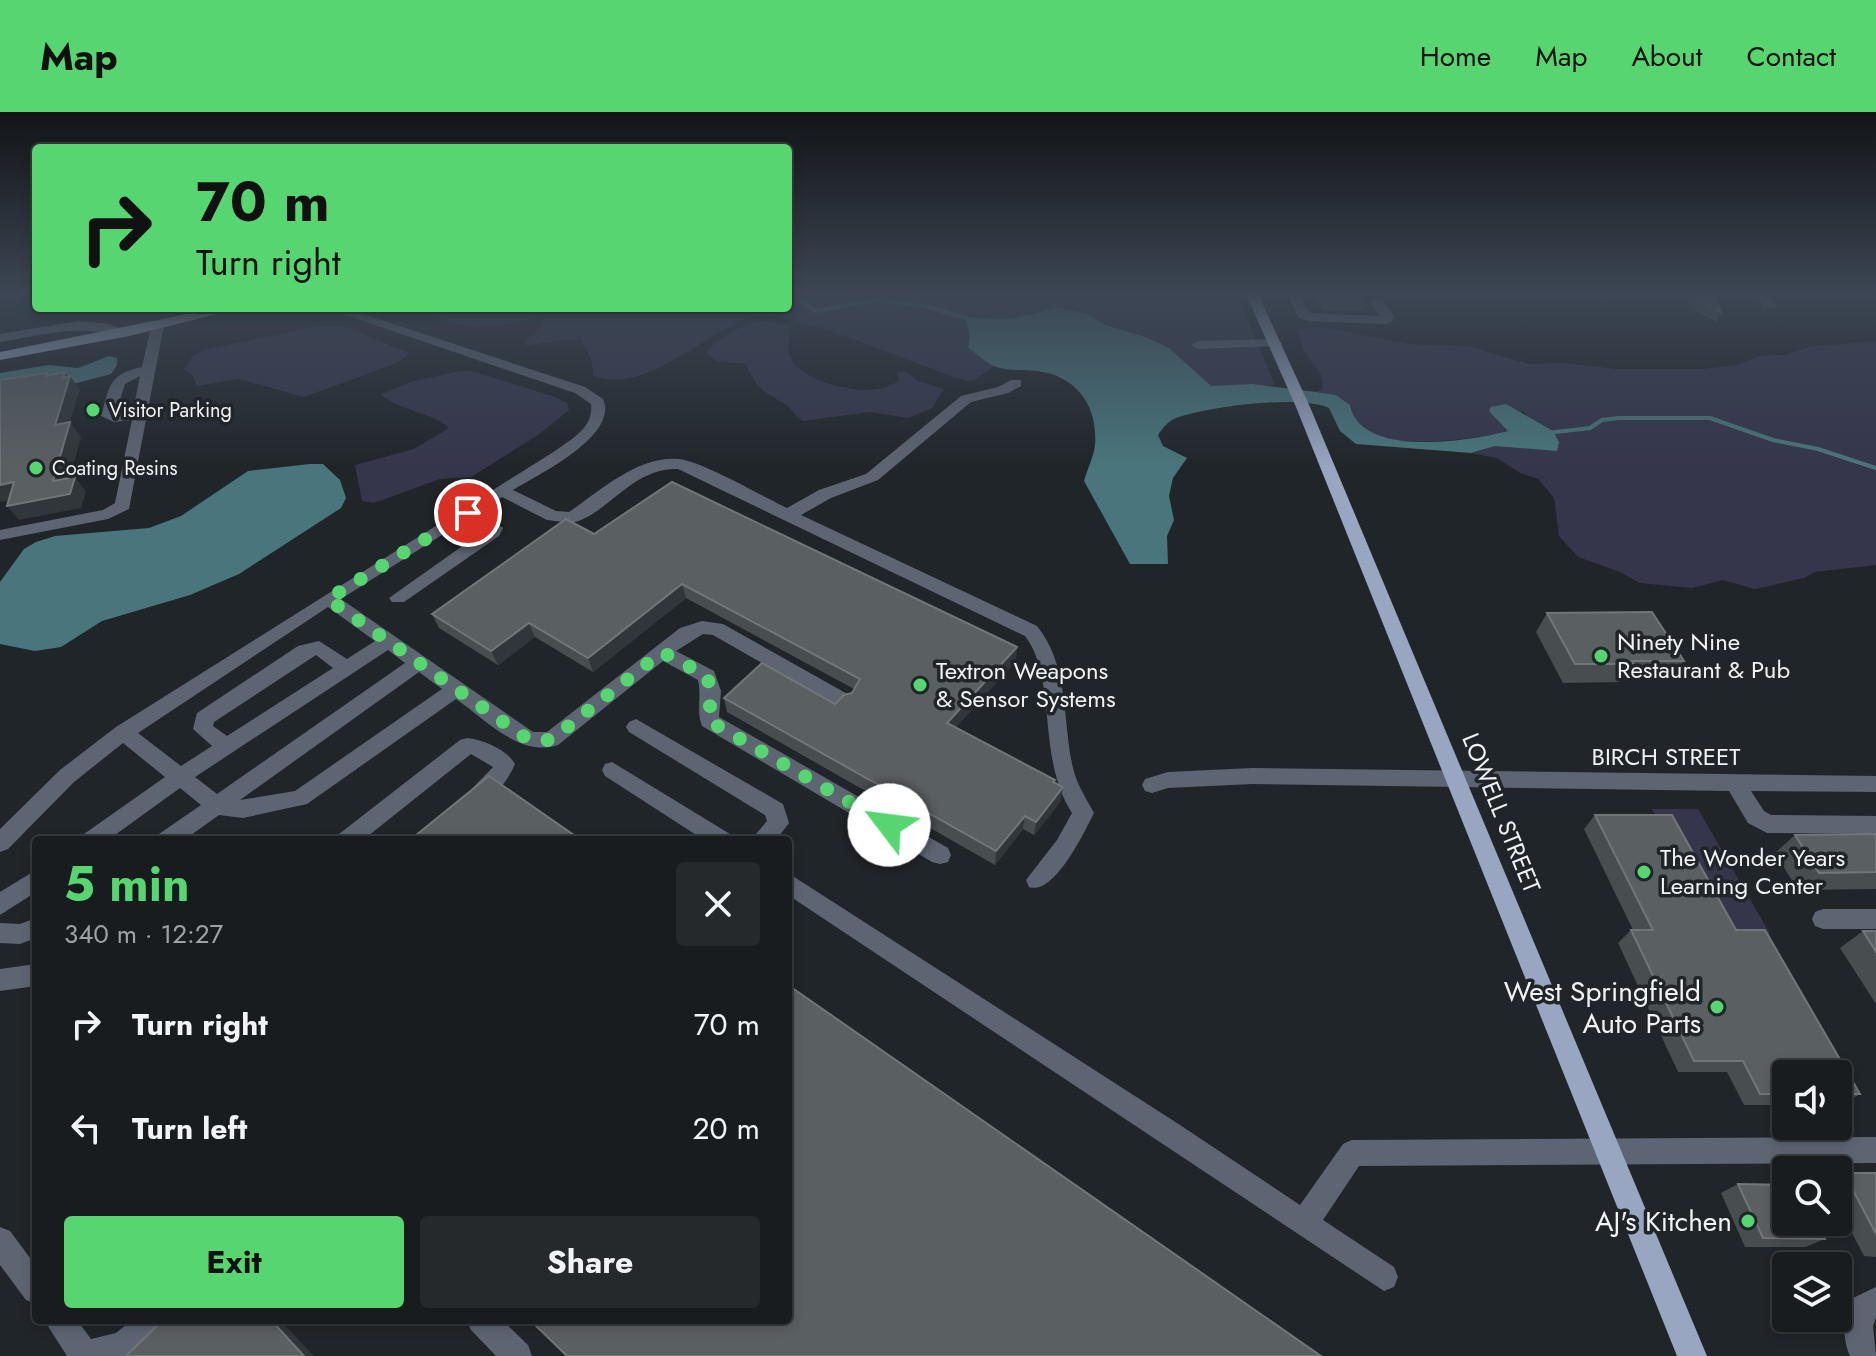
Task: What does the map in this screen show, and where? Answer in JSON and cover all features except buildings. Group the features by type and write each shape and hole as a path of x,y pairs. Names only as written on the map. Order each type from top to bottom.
{"main road":[{"path":"0,356 21,352"},
{"name":"LOWELL STREET","path":"1279,352 1692,1356"}],"street":[{"path":"0,535 108,514 119,509 123,504 152,352"},
{"path":"0,843 67,776 123,732 560,454 592,428 599,414 595,398 580,390 465,352"},
{"path":"140,414 108,416 118,382 130,374 149,370"},
{"path":"788,515 825,494 872,477 966,399 1003,390 1016,383"},
{"path":"502,491 553,516 572,518 649,468 671,463 686,466 1026,628 1044,644 1057,748 1076,805 1083,813 1065,846 1037,880"},
{"path":"398,598 493,532 495,528 468,513"},
{"path":"328,599 529,740 551,740 689,631 702,627 714,628 844,701"},
{"path":"98,836 180,777 388,641"},
{"path":"227,746 203,729 204,718 305,651 319,648 347,669"},
{"path":"662,652 707,676 711,691 709,721 940,855"},
{"path":"173,836 418,663"},
{"path":"123,732 217,806 243,809 300,798 456,689"},
{"path":"636,727 775,810 778,823 766,836"},
{"path":"352,836 467,746 478,747 505,764 500,775 458,812"},
{"path":"612,770 716,836"},
{"name":"BIRCH STREET","path":"1152,785 1168,780 1252,776 1876,784"},
{"path":"1735,783 1756,817 1767,824 1876,825"},
{"path":"0,905 32,883"},
{"path":"792,886 1171,1134 1229,1178 1305,1222 1384,1277"},
{"path":"1823,919 1876,919"},
{"path":"0,933 20,934 32,930"},
{"path":"0,980 32,976"},
{"path":"1305,1222 1352,1153 1876,1150"},
{"path":"0,1241 32,1285"},
{"path":"1865,1356 1860,1345 1857,1321 1863,1308 1876,1302"},
{"path":"62,1324 83,1355 123,1346 150,1324"},
{"path":"485,1324 517,1356"}],"shaded area":[{"path":"200,352 410,353 397,363 304,397 239,379 196,386 193,376 184,369"},
{"path":"588,352 686,352 654,370 614,380 593,376"},
{"path":"790,352 793,362 801,370 844,388 860,390 889,386 899,380 897,373 905,371 918,381 944,389 932,408 908,418 870,412 803,421 761,388 746,364 717,361 708,354"},
{"path":"887,352 974,352 994,366 975,380 967,381"},
{"path":"974,352 1173,352 1211,386 1252,384 1336,395 1350,405 1358,422 1374,433 1394,440 1444,441 1508,431 1489,411 1491,407 1506,404 1553,431 1559,442 1557,451 1495,446 1471,453 1356,444 1340,431 1329,408 1298,402 1230,406 1190,414 1170,421 1158,435 1163,446 1187,458 1173,478 1169,496 1174,520 1167,536 1168,564 1130,564 1084,481 1094,449 1095,431 1089,406 1082,395 1074,386 1051,374 999,368"},
{"path":"1047,352 1261,352 1275,385 1157,392"},
{"path":"1305,352 1488,352 1529,364 1563,363 1616,369 1704,369 1794,352 1876,352 1876,565 1815,572 1804,578 1755,589 1723,580 1692,588 1640,583 1620,572 1578,557 1559,536 1554,498 1538,479 1520,473 1497,458 1471,453 1495,446 1517,446 1553,431 1537,424 1522,411 1500,420 1509,431 1498,434 1437,441 1391,439 1372,433 1358,422 1350,405 1336,395 1316,392 1323,389 1321,375"},
{"path":"109,356 117,358 117,365 111,374 0,403 0,373 48,365 78,368"},
{"path":"472,371 555,397 567,403 569,410 538,435 471,477 440,479 374,503 362,501 355,465 414,449 449,428 381,394 414,381"},
{"path":"323,464 340,480 346,498 341,508 239,574 190,595 102,621 61,647 35,651 0,644 0,582 24,549 36,542 55,536 149,528 181,516 248,471"},
{"path":"1652,809 1698,809 1770,934 1653,934 1662,828"}],"waterway":[{"path":"1547,433 1590,428 1602,420 1618,418 1710,418 1773,440 1818,449 1876,468"}],"place":[{"name":"Visitor Parking","path":"93,410"},
{"name":"Coating Resins","path":"36,468"},
{"name":"Ninety Nine Restaurant & Pub","path":"1601,656"},
{"name":"Textron Weapons & Sensor Systems","path":"920,685"},
{"name":"The Wonder Years Learning Center","path":"1644,872"},
{"name":"West Springfield Auto Parts","path":"1717,1007"},
{"name":"AJ's Kitchen","path":"1748,1221"}],"route":[{"path":"468,513 328,599 529,740 551,740 662,652 707,676 711,691 709,721 889,825"}]}
